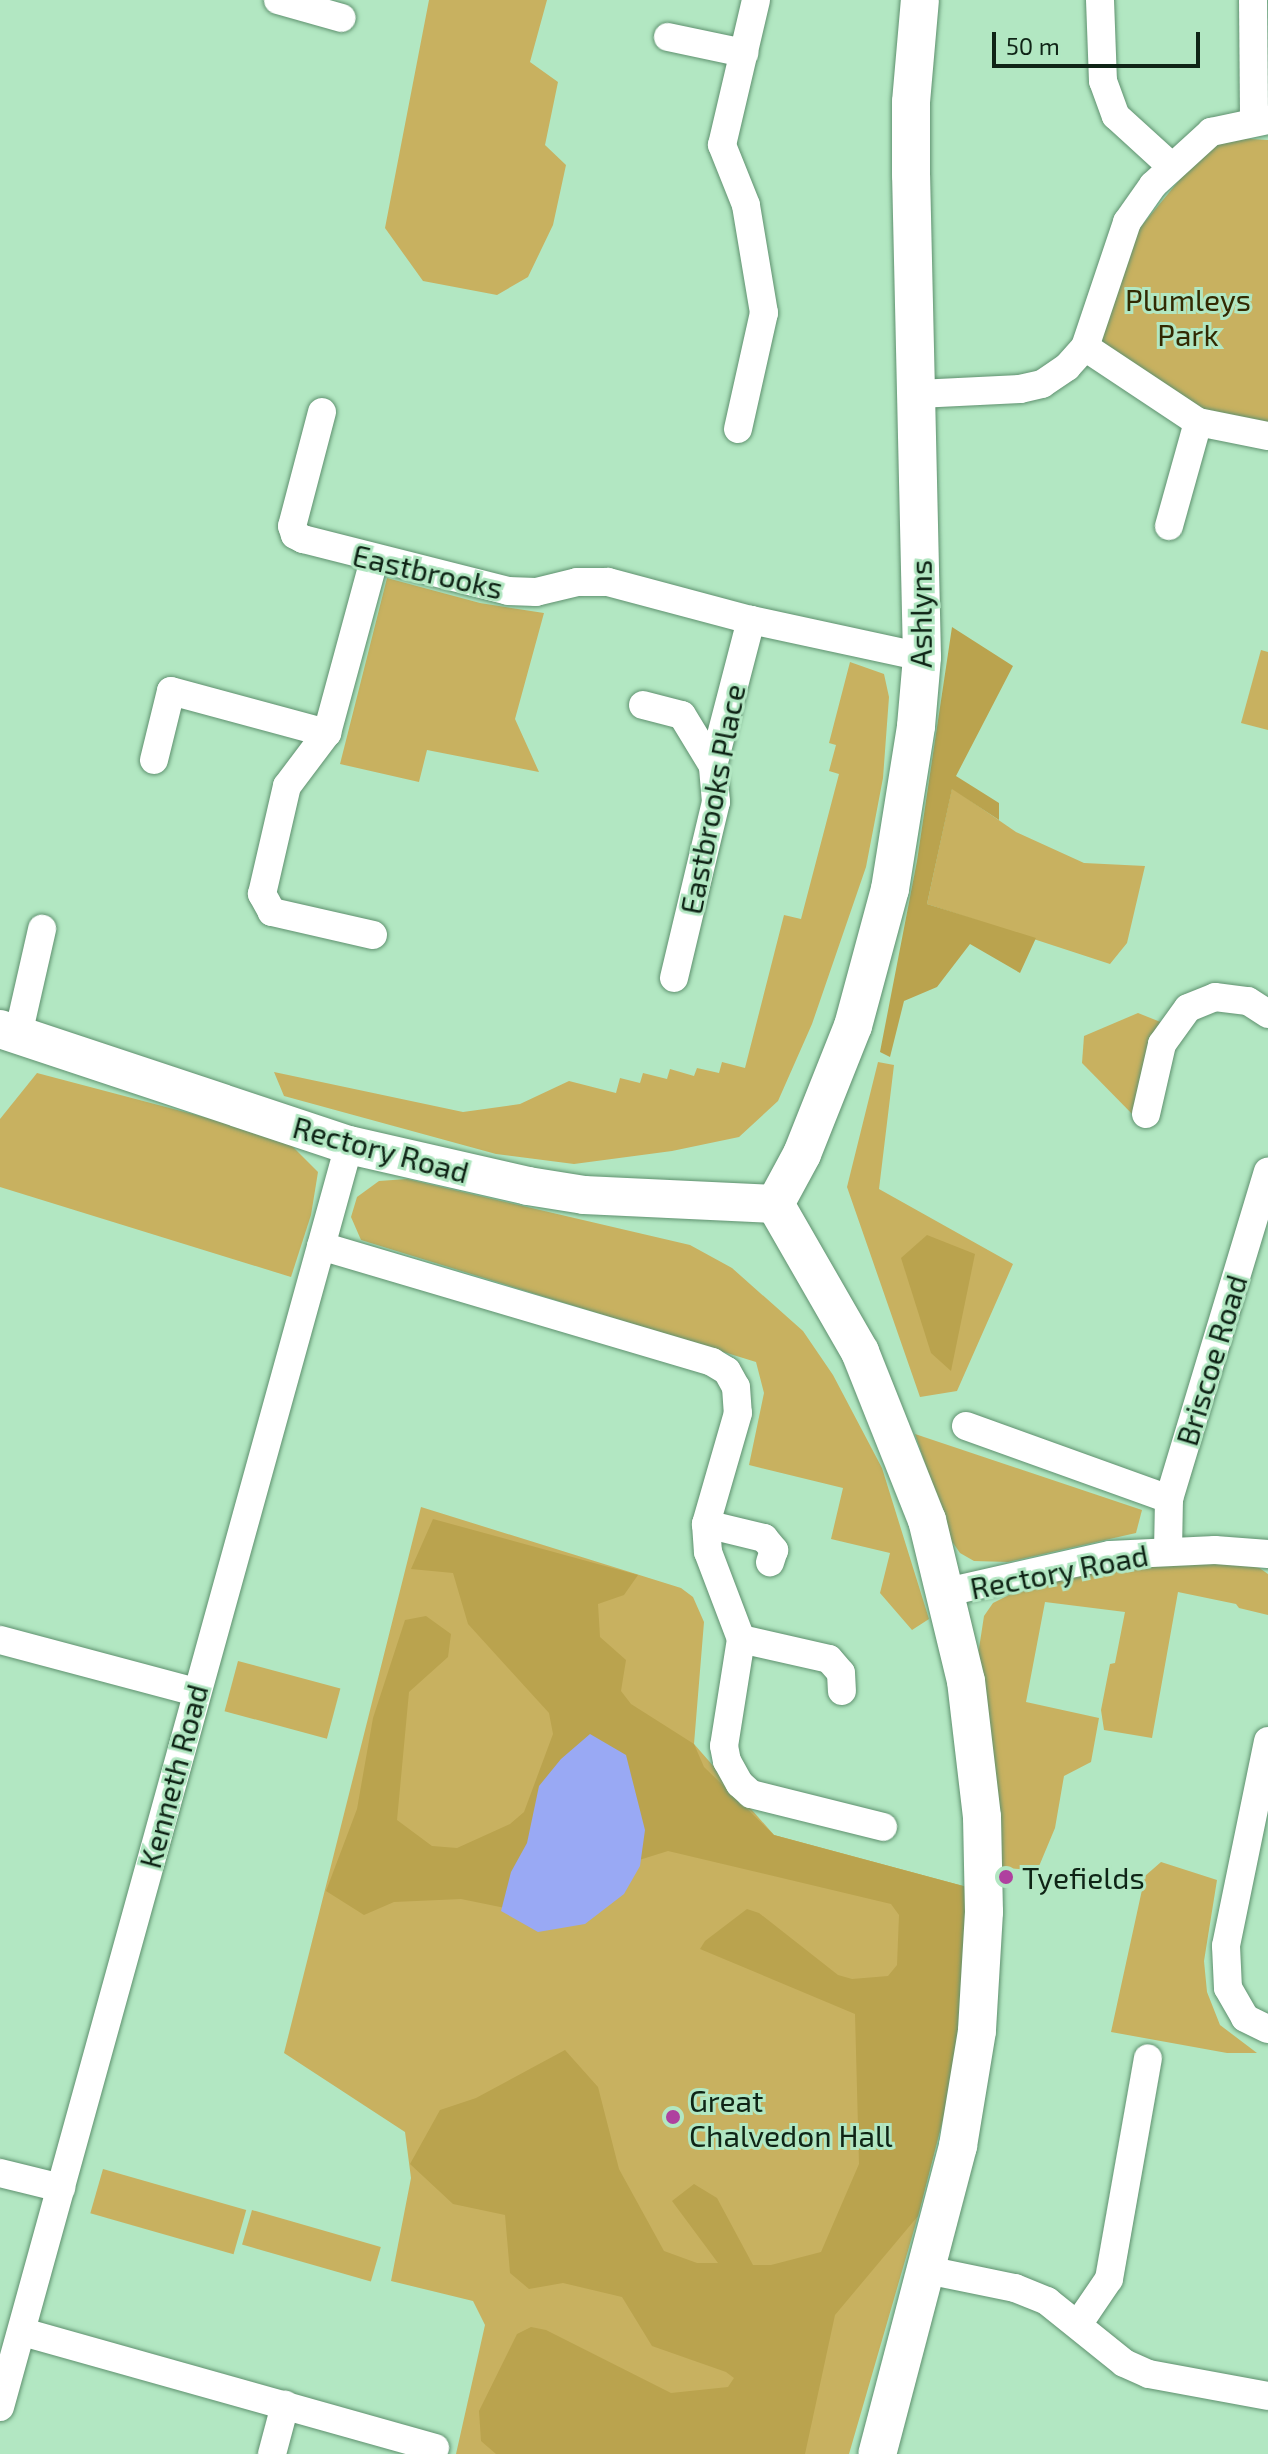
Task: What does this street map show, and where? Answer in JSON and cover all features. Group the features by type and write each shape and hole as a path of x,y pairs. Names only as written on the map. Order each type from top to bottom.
{"street":[{"path":"738,429 764,313 746,205 722,145 756,0"},
{"name":"Ashlyns","path":"775,1204 802,1154 853,1026 895,860 908,787 922,657 911,160 911,102 920,0"},
{"path":"1100,0 1103,81 1116,116 1171,166"},
{"path":"918,394 981,393 1042,384 1067,367 1085,347 1127,222 1153,185 1211,132 1261,121 1253,0"},
{"path":"291,2 342,18"},
{"path":"668,37 744,53"},
{"path":"1085,347 1198,422 1268,436"},
{"name":"Eastbrooks","path":"322,412 292,526 295,535 374,560 522,593 577,582 608,582 751,620 922,657"},
{"path":"1169,526 1198,422"},
{"path":"373,935 272,912 262,894 287,786 327,733 374,560"},
{"name":"Eastbrooks Place","path":"674,978 716,802 713,766 751,620"},
{"path":"154,760 171,691 327,733"},
{"path":"643,705 682,715 713,766"},
{"path":"9,1032 42,929"},
{"path":"1146,1114 1162,1044 1188,1008 1215,997 1248,1001 1268,1014"},
{"name":"Rectory Road","path":"9,1032 349,1145 584,1195 775,1204"},
{"name":"Kenneth Road","path":"0,2407 349,1145"},
{"name":"Briscoe Road","path":"1168,1551 1169,1499 1268,1172"},
{"path":"775,1204 860,1352 927,1520 947,1592 966,1681 977,1758 984,1912 977,2031 958,2146 877,2454"},
{"path":"321,1246 712,1362 727,1371 736,1387 738,1413 706,1524 708,1552 741,1639 724,1746 727,1761 740,1784 751,1794 883,1827"},
{"name":"Rectory Road","path":"966,1426 1169,1499"},
{"path":"706,1524 764,1538 774,1550 770,1562"},
{"name":"Rectory Road","path":"947,1592 1088,1559 1168,1551 1268,1554"},
{"path":"741,1639 829,1659 841,1673 842,1691"},
{"path":"0,1640 196,1692"},
{"path":"1268,1741 1226,1946 1228,1988 1245,2018 1268,2029"},
{"path":"1079,2323 1109,2279 1148,2058"},
{"path":"0,2173 61,2188"},
{"path":"927,2270 1015,2288 1047,2301 1079,2323 1124,2363 1149,2374 1268,2396"},
{"path":"23,2332 435,2448"},
{"path":"272,2454 285,2405"}],"green space":[{"path":"429,0 547,0 530,62 558,82 545,145 566,165 553,225 528,277 497,295 423,281 385,228"},
{"name":"Plumleys Park","path":"1215,137 1268,140 1268,425 1194,412 1093,348 1139,229"},
{"path":"387,578 480,603 544,613 515,719 539,772 427,750 419,782 340,764"},
{"path":"1261,650 1268,652 1268,730 1241,723"},
{"path":"850,662 884,674 889,697 883,778 866,867 812,1024 778,1101 739,1137 672,1151 574,1164 496,1154 284,1096 274,1072 463,1112 520,1104 569,1081 616,1093 620,1078 640,1083 643,1073 667,1079 670,1069 694,1076 697,1068 719,1073 722,1062 745,1068 784,915 801,919 839,774 829,771 836,745 829,743"},
{"path":"952,788 1016,832 1084,863 1145,866 1127,943 1110,964 927,904"},
{"path":"1138,1013 1163,1023 1138,1120 1082,1063 1084,1036"},
{"path":"878,1062 894,1065 879,1189 1013,1264 957,1391 920,1397 847,1187"},
{"path":"37,1073 284,1138 318,1172 311,1215 291,1277 0,1187 0,1119"},
{"path":"407,1179 690,1245 732,1268 803,1331 833,1375 882,1468 929,1619 912,1630 880,1593 890,1553 831,1539 843,1488 749,1465 764,1393 756,1362 361,1240 351,1217 357,1197 379,1181"},
{"path":"915,1434 1142,1510 1136,1533 1008,1562 974,1561 960,1553 951,1540"},
{"path":"421,1507 681,1588 693,1597 704,1622 694,1744 774,1835 967,1887 956,2069 918,2216 849,2454 456,2454 485,2325 473,2301 391,2281 411,2178 405,2132 284,2053"},
{"path":"1186,1561 1258,1567 1268,1574 1268,1615 1239,1608 1236,1604 1178,1592 1152,1738 1104,1730 1101,1710 1110,1664 1115,1663 1125,1612 1045,1602 1026,1702 1099,1718 1091,1762 1064,1776 1055,1828 1037,1871 998,1867 978,1655 984,1616 993,1603 1025,1587 1092,1572"},
{"path":"238,1661 340,1688 327,1739 225,1711"},
{"path":"1161,1862 1217,1880 1204,1961 1207,1992 1220,2025 1257,2053 1227,2053 1111,2032 1145,1876"},
{"path":"103,2169 246,2210 234,2254 90,2213"},
{"path":"252,2210 381,2247 371,2282 242,2245"}],"shaded area":[{"path":"952,627 1013,666 956,776 999,803 999,820 952,789 927,904 1036,938 1020,973 970,944 937,987 904,1001 890,1057 880,1052 917,861"},
{"path":"927,1235 975,1254 951,1371 931,1353 901,1258"},
{"path":"433,1519 638,1575 624,1595 598,1604 600,1637 626,1660 621,1691 631,1704 694,1744 704,1767 774,1835 967,1887 958,2059 918,2216 835,2315 805,2454 496,2454 481,2441 479,2411 517,2334 531,2327 546,2330 671,2393 728,2387 734,2378 726,2372 652,2346 622,2297 563,2283 529,2289 510,2273 505,2215 453,2204 410,2164 440,2110 476,2098 565,2050 598,2087 619,2169 664,2251 697,2263 718,2263 672,2201 694,2184 717,2198 753,2265 771,2265 821,2252 859,2164 855,2014 700,1949 705,1941 747,1909 759,1913 838,1975 852,1979 888,1976 897,1965 899,1915 891,1904 668,1851 607,1870 515,1910 461,1899 394,1902 364,1915 326,1891 357,1809 373,1718 405,1620 426,1616 451,1634 448,1657 409,1692 397,1820 432,1846 457,1848 510,1824 524,1812 553,1734 549,1713 468,1624 453,1573 411,1569"}],"water":[{"path":"590,1734 626,1755 645,1830 640,1866 624,1894 585,1924 538,1932 501,1911 511,1872 527,1843 539,1786 561,1759"}],"place":[{"name":"Tyefields","path":"1006,1877"},
{"name":"Great Chalvedon Hall","path":"673,2117"}]}
